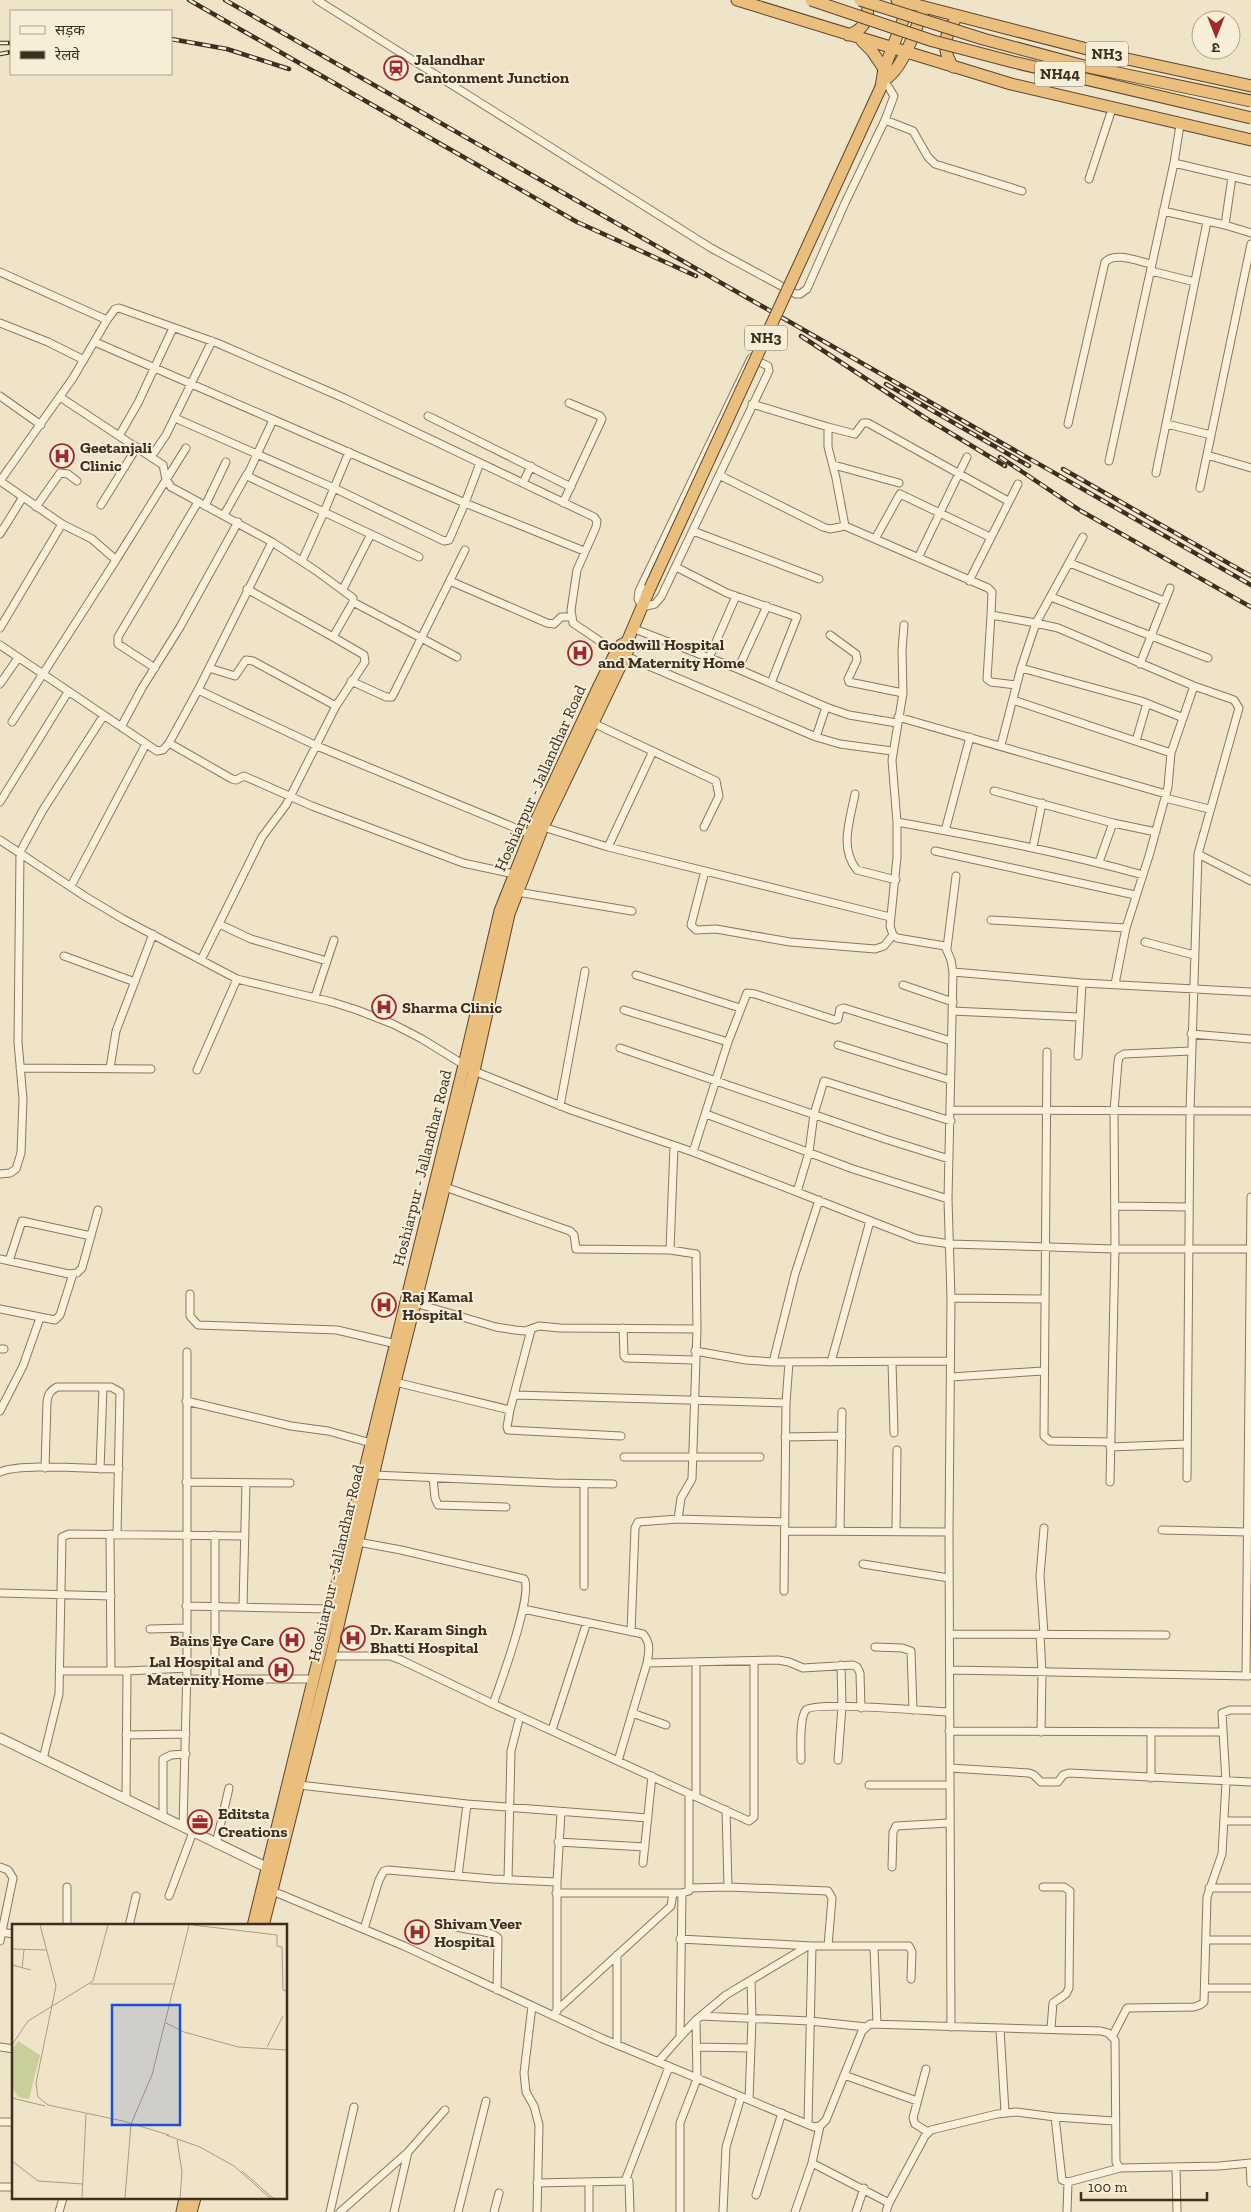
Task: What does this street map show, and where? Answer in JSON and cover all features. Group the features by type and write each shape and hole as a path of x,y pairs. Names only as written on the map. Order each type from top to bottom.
{"highway":[{"path":"738,0 921,58 1012,84 1112,109 1251,140"},
{"name":"NH44","path":"811,0 924,38 1013,62 1251,118"},
{"name":"NH44","path":"860,0 983,39 1084,66 1251,100"},
{"path":"848,35 856,33 863,27 869,11 868,0"},
{"path":"897,0 909,2"},
{"name":"NH3","path":"642,607 883,79 909,2 924,4 965,18 1118,57 1251,86"},
{"path":"860,39 872,51 883,79 893,72 905,53 924,4"},
{"path":"953,67 947,58 946,34 954,22 965,18"},
{"name":"Hoshiarpur - Jallandhar Road","path":"254,1924 268,1889 268,1868 277,1851 299,1786 395,1382 445,1187 500,911 530,834 620,654 628,650 627,642 642,607"},
{"name":"Hoshiarpur - Jallandhar Road","path":"263,1924 268,1889 314,1679 371,1443 509,914 543,827 592,723 620,654"}],"street":[{"path":"317,0 711,248 796,294 800,294 807,289 844,203 885,120 894,96 883,79"},
{"path":"1089,179 1112,109"},
{"path":"885,120 913,131 928,157 935,164 1022,191"},
{"path":"1109,461 1164,211 1180,124"},
{"path":"1174,163 1251,181"},
{"path":"1225,224 1232,177"},
{"path":"1164,211 1207,222 1225,224 1251,233"},
{"path":"1156,473 1207,222"},
{"path":"1200,488 1251,244"},
{"path":"1068,424 1105,262 1116,257 1196,282"},
{"path":"0,272 107,320"},
{"path":"116,560 92,540 62,524 0,481 60,397 107,320 116,308 119,308 212,341 346,399 596,519 596,527 577,570 571,617 575,625 620,654 816,737 840,744 892,751"},
{"path":"0,323 48,342 84,360"},
{"path":"119,436 138,403 173,328"},
{"path":"150,457 175,418 212,341"},
{"path":"95,342 465,504 584,551"},
{"path":"751,358 768,366 769,369 752,404 659,600 655,604 642,607 638,599 639,591 748,360 751,358"},
{"path":"0,396 41,425"},
{"path":"60,397 163,465 166,479 171,487 272,542 352,596 353,602 332,637"},
{"path":"563,503 602,419 600,416 569,403"},
{"path":"752,404 856,434 863,423 868,423 959,475 1008,500"},
{"path":"428,416 571,487"},
{"path":"175,418 334,488 444,541 451,538 480,463"},
{"path":"224,515 248,474 256,453 274,420"},
{"path":"1167,424 1211,435"},
{"path":"828,427 828,447 834,466 845,526"},
{"path":"101,505 137,448"},
{"path":"12,722 186,448"},
{"path":"302,561 349,452"},
{"path":"1207,455 1251,468"},
{"path":"918,558 967,457"},
{"path":"155,668 130,654 118,644 118,637 202,504 226,462"},
{"path":"523,483 531,466"},
{"path":"834,466 898,483"},
{"path":"36,507 60,473 68,474 78,481"},
{"path":"248,474 248,477 419,558"},
{"path":"719,475 823,527 830,529 845,526 990,590 991,615 987,680 1016,685"},
{"path":"969,581 1008,500 1018,484"},
{"path":"875,539 900,494 990,537"},
{"path":"0,534 23,497"},
{"path":"121,726 180,627 238,522"},
{"path":"0,628 62,524"},
{"path":"693,531 819,579"},
{"path":"344,589 370,534"},
{"path":"1001,745 1016,685 1036,623 1083,537"},
{"path":"0,645 146,744 157,751 162,751 169,743 198,690 272,542"},
{"path":"352,681 386,697 392,697 465,550"},
{"path":"1070,563 1164,601"},
{"path":"676,567 736,596 797,618 771,683"},
{"path":"450,581 547,623 554,624 561,617 571,617"},
{"path":"1140,664 1170,588"},
{"path":"201,960 262,837 282,812 336,706 364,662 365,657 247,589"},
{"path":"709,658 736,596"},
{"path":"1051,597 1208,658"},
{"path":"353,602 457,657"},
{"path":"738,669 768,606"},
{"path":"991,615 1058,628 1140,664 1234,700 1240,708 1209,809 1198,854 1192,989 1187,1478"},
{"path":"705,871 692,916 691,925 696,930 716,929 790,942 875,948 884,946 893,935 890,917 896,880 897,822 892,751 902,693 904,625"},
{"path":"632,628 850,715 898,720 1001,745 1209,809"},
{"path":"830,635 856,654 857,660 848,679 849,682 902,693"},
{"path":"0,684 18,658"},
{"path":"209,668 235,676 246,660 253,661 336,706"},
{"path":"1021,668 1147,704 1182,717"},
{"path":"1115,984 1126,928 1166,796 1171,753 1194,686"},
{"path":"198,690 317,746 530,834"},
{"path":"0,802 68,692"},
{"path":"1012,700 1171,753"},
{"path":"1136,741 1147,704"},
{"path":"816,737 826,707"},
{"path":"0,1174 10,1173 16,1169 21,1153 22,1099 18,1003 20,852 43,810 104,715"},
{"path":"592,723 716,781 719,796 704,827"},
{"path":"944,831 970,737"},
{"path":"169,743 228,777 236,780 244,776 463,863 514,874"},
{"path":"71,886 146,744"},
{"path":"608,847 653,751"},
{"path":"994,791 1113,824 1156,832"},
{"path":"855,794 847,834 849,859 857,870 896,880"},
{"path":"1033,847 1042,803"},
{"path":"897,822 1033,847 1099,862 1143,875"},
{"path":"1099,862 1113,824"},
{"path":"543,827 608,847 823,902 890,917"},
{"path":"0,840 101,906 237,979 344,1006 393,1024 422,1039 469,1068 560,1106 693,1152 917,1239 950,1244 1115,1249 1250,1249"},
{"path":"936,851 1135,896"},
{"path":"1198,854 1251,881"},
{"path":"951,2027 948,1532 951,1298 948,1199 953,972 947,948 956,876"},
{"path":"517,892 632,911"},
{"path":"991,920 1126,928"},
{"path":"219,924 251,939 327,961"},
{"path":"110,1068 116,1031 153,934"},
{"path":"893,935 904,940 940,944 947,948"},
{"path":"315,998 334,940"},
{"path":"1145,942 1194,955"},
{"path":"64,956 135,982"},
{"path":"560,1106 585,971"},
{"path":"953,972 1082,983 1251,992"},
{"path":"636,975 740,1008"},
{"path":"198,1070 237,979"},
{"path":"1078,1056 1082,983"},
{"path":"903,984 952,1002"},
{"path":"693,1152 728,1042 747,993 751,992 835,1020 838,1019 840,1009 844,1008 951,1041"},
{"path":"624,1010 728,1042"},
{"path":"952,1011 1079,1017"},
{"path":"1192,1034 1251,1039"},
{"path":"838,1045 950,1080"},
{"path":"620,1048 885,1139 949,1159"},
{"path":"1110,1482 1115,1249 1114,1111 1118,1062 1121,1055 1191,1051"},
{"path":"1047,1052 1043,1371 1044,1436 1050,1441 1110,1444 1187,1444"},
{"path":"20,1068 151,1069"},
{"path":"798,1192 809,1152 814,1114 822,1084 825,1081 951,1120"},
{"path":"950,1110 1251,1111"},
{"path":"706,1114 854,1169 948,1199"},
{"path":"670,1250 674,1146"},
{"path":"445,1187 570,1231 573,1233 576,1249 670,1250 694,1253 697,1256 694,1457 692,1479 681,1498 678,1519"},
{"path":"950,1670 1249,1676 1247,1532 1249,1518 1251,1197"},
{"path":"773,1362 795,1274 819,1200"},
{"path":"1115,1206 1189,1207"},
{"path":"0,1259 73,1274 80,1272 98,1210"},
{"path":"9,1261 22,1221 91,1236"},
{"path":"831,1362 870,1221"},
{"path":"0,1309 55,1320 60,1315 73,1274"},
{"path":"190,1294 190,1316 198,1325 337,1330 396,1344"},
{"path":"951,1298 1044,1299"},
{"path":"415,1303 496,1327 516,1330 530,1330 545,1326 697,1329"},
{"path":"0,1411 23,1366 40,1318"},
{"path":"623,1328 624,1356 629,1360 694,1360"},
{"path":"530,1330 506,1427 508,1430 621,1436"},
{"path":"695,1351 746,1360 773,1362 950,1361"},
{"path":"183,1827 187,1668 187,1352"},
{"path":"784,1591 785,1437 789,1362"},
{"path":"892,1362 894,1433"},
{"path":"951,1377 1043,1371"},
{"path":"395,1382 510,1410"},
{"path":"45,1468 47,1402 51,1390 57,1387 117,1388 120,1392 119,1469 111,1596 111,1671"},
{"path":"100,1469 103,1387"},
{"path":"515,1395 786,1403"},
{"path":"186,1402 291,1426 328,1431 371,1443"},
{"path":"840,1530 842,1412"},
{"path":"785,1437 842,1436"},
{"path":"896,1531 897,1450"},
{"path":"624,1457 760,1457"},
{"path":"0,1472 10,1469 45,1468 119,1469"},
{"path":"374,1475 612,1484"},
{"path":"433,1478 435,1498 438,1505 506,1507"},
{"path":"186,1482 290,1483"},
{"path":"243,1606 246,1483"},
{"path":"584,1484 584,1586"},
{"path":"631,1632 636,1524 641,1521 678,1519 785,1522"},
{"path":"1040,1732 1042,1634 1040,1576 1044,1528"},
{"path":"1162,1530 1247,1532"},
{"path":"785,1531 948,1532"},
{"path":"43,1759 58,1703 62,1537 69,1534 215,1534 245,1536"},
{"path":"215,1534 215,1679"},
{"path":"358,1542 522,1577 526,1581 523,1609 493,1704"},
{"path":"863,1564 949,1578"},
{"path":"0,1594 111,1596"},
{"path":"186,1606 331,1608"},
{"path":"523,1609 642,1634 646,1638 649,1649 648,1663 618,1761"},
{"path":"552,1730 587,1622"},
{"path":"150,1629 186,1628"},
{"path":"950,1634 1166,1635"},
{"path":"875,1647 902,1648 911,1651 913,1710"},
{"path":"331,1656 396,1658 747,1821 752,1821 754,1817 754,1661"},
{"path":"648,1663 783,1660 803,1668 853,1665 859,1669 861,1708"},
{"path":"556,1892 682,1893 687,1892 690,1888 696,1663"},
{"path":"838,1760 842,1706 841,1666"},
{"path":"60,1671 127,1671 187,1668"},
{"path":"126,1800 127,1671"},
{"path":"186,1679 314,1679"},
{"path":"801,1760 802,1718 806,1710 815,1706 949,1712"},
{"path":"1112,2037 1128,2008 1200,2005 1204,2002 1207,1940 1206,1904 1209,1888 1221,1859 1224,1821 1226,1782 1223,1732 1224,1711 1251,1710"},
{"path":"632,1713 666,1725"},
{"path":"508,1880 511,1751 520,1716"},
{"path":"950,1731 1223,1732"},
{"path":"1151,1733 1151,1778"},
{"path":"126,1734 186,1734"},
{"path":"0,1738 268,1868"},
{"path":"163,1817 163,1759 171,1755 186,1754"},
{"path":"950,1768 1033,1774 1038,1780 1044,1782 1058,1782 1063,1775 1069,1773 1251,1782"},
{"path":"644,1862 652,1776"},
{"path":"869,1785 950,1785"},
{"path":"299,1786 467,1804 648,1818"},
{"path":"216,1844 229,1788"},
{"path":"458,1876 467,1804"},
{"path":"726,1810 728,1887"},
{"path":"555,2013 556,1882 561,1812"},
{"path":"1224,1821 1251,1821"},
{"path":"892,1868 893,1832 896,1826 949,1823"},
{"path":"169,1896 193,1832"},
{"path":"558,1842 645,1847"},
{"path":"0,1867 8,1870 13,1878 0,1941"},
{"path":"364,1929 379,1880 384,1871 395,1869 458,1876 556,1882"},
{"path":"67,1887 67,1924"},
{"path":"690,1888 728,1887 830,1892 832,1898 828,1946"},
{"path":"1043,1887 1064,1887 1070,1891 1069,1988 1066,1994 1053,2003 1051,2028"},
{"path":"1209,1888 1251,1888"},
{"path":"268,1889 404,1946 532,2006 555,2013 617,2045 808,2124 820,2126"},
{"path":"555,2013 671,1906 673,1893"},
{"path":"680,2037 682,1893"},
{"path":"129,1924 136,1896"},
{"path":"452,1925 463,1930 491,1934 498,1938 498,1990"},
{"path":"680,1939 810,1946 874,1948 904,1946 912,1948 911,1979"},
{"path":"1207,1940 1251,1940"},
{"path":"658,2062 699,2018 726,1995 810,1946"},
{"path":"808,2124 810,1946"},
{"path":"874,1948 877,2024"},
{"path":"617,1955 617,2045"},
{"path":"749,2100 752,2020 751,1980"},
{"path":"1206,1988 1251,1988"},
{"path":"532,2006 524,2073 526,2092 534,2106 539,2125 538,2212"},
{"path":"699,2018 810,2021 866,2027 877,2024 1101,2031 1112,2037 1115,2046 1114,2121 1116,2162 1120,2168"},
{"path":"680,2212 680,2123 697,2079 696,2047 699,2018"},
{"path":"795,2212 812,2163 820,2126 826,2120 862,2031 866,2027"},
{"path":"1000,2028 1005,2112"},
{"path":"696,2047 751,2048"},
{"path":"625,2182 669,2067"},
{"path":"926,2069 913,2122 928,2132"},
{"path":"844,2075 917,2101"},
{"path":"723,2212 727,2138 741,2097"},
{"path":"458,2212 486,2101"},
{"path":"330,2212 354,2107"},
{"path":"340,2212 408,2152 445,2110"},
{"path":"886,2212 889,2202 928,2132 935,2128 1005,2112 1028,2112 1055,2117 1114,2121"},
{"path":"756,2195 782,2113"},
{"path":"1055,2117 1061,2178 1068,2182 1120,2168 1251,2163 1251,2182"},
{"path":"394,2212 408,2152"},
{"path":"812,2163 889,2202"},
{"path":"1176,2167 1176,2212"},
{"path":"538,2183 629,2182 630,2212"},
{"path":"1067,2212 1068,2182"},
{"path":"588,2183 588,2212"},
{"path":"856,2212 864,2188"},
{"path":"494,2212 499,2193"}],"railway":[{"path":"189,0 577,222 696,276"},
{"path":"225,0 1251,585"},
{"path":"172,39 227,49 289,69"},
{"path":"0,43 10,43"},
{"path":"0,54 10,52"},
{"path":"801,336 924,417 1005,466"},
{"path":"886,384 1029,466"},
{"path":"1000,457 1081,511 1251,607"},
{"path":"1063,469 1251,576"}],"place":[{"name":"Jalandhar Cantonment Junction","path":"396,68"},
{"name":"Geetanjali Clinic","path":"62,456"},
{"name":"Goodwill Hospital and Maternity Home","path":"580,653"},
{"name":"Sharma Clinic","path":"384,1007"},
{"name":"Raj Kamal Hospital","path":"384,1305"},
{"name":"Dr. Karam Singh Bhatti Hospital","path":"353,1638"},
{"name":"Bains Eye Care","path":"292,1640"},
{"name":"Lal Hospital and Maternity Home","path":"281,1670"},
{"name":"Editsta Creations","path":"200,1822"},
{"name":"Shivam Veer Hospital","path":"417,1932"}]}
